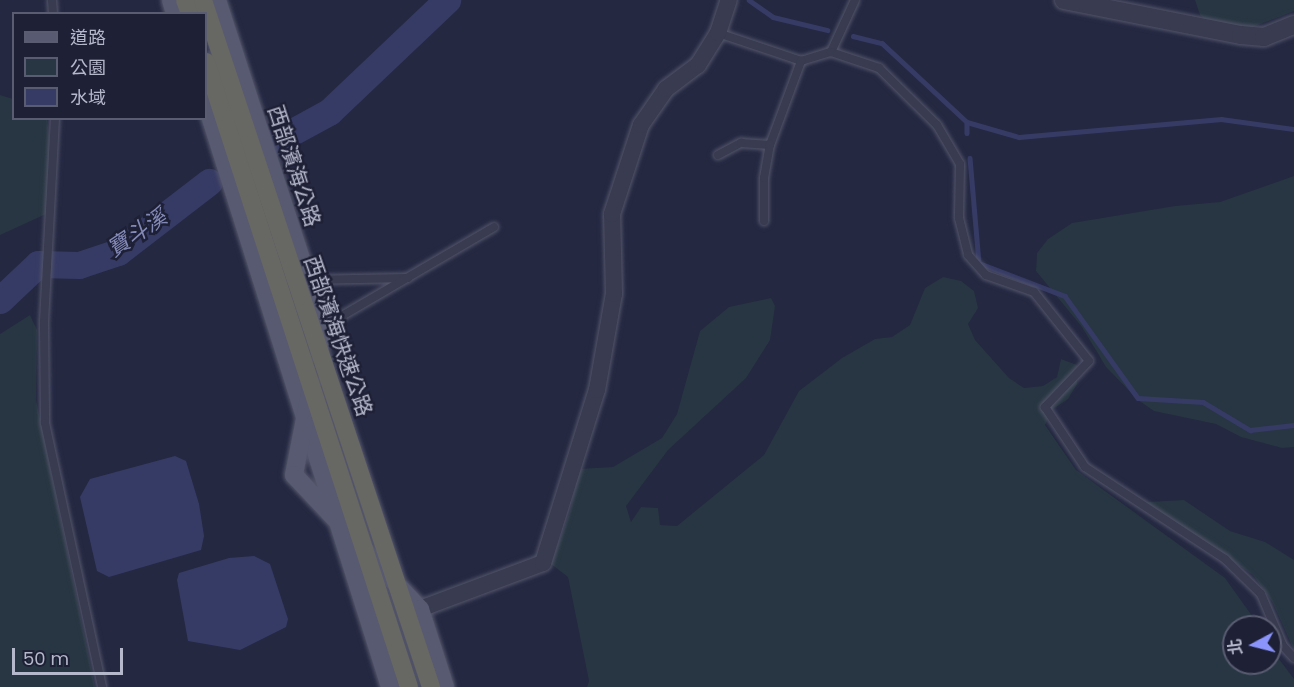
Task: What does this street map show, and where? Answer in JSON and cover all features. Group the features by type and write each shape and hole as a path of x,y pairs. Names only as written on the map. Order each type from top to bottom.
{"highway":[{"name":"西部濱海快速公路","path":"207,14 269,229 409,687"},
{"name":"西部濱海快速公路","path":"207,65 269,229 431,687"}],"main road":[{"name":"西部濱海公路","path":"217,0 323,327 294,476 420,609 445,687"},
{"path":"207,106 390,687"}],"street":[{"path":"420,609 543,563 597,390 614,294 612,214 641,125 666,89 698,65 718,33 729,0"},
{"path":"1064,0 1241,35 1264,37 1294,25"}],"lane":[{"path":"831,52 855,0"},
{"path":"718,33 801,61 831,52 879,68 937,125 960,164 959,218 968,255 986,275 1034,292 1089,361 1045,407 1086,467 1225,559 1261,594 1283,646 1294,658"},
{"path":"764,221 764,178 770,145 801,61"},
{"path":"55,120 44,323 45,423 102,687"},
{"path":"718,155 741,143 770,145"},
{"path":"323,327 411,278 494,227"},
{"path":"307,280 411,278"}],"green space":[{"path":"1195,0 1294,0 1294,11 1247,29 1209,24 1200,15"},
{"path":"0,95 12,99 12,120 47,120 51,152 46,214 0,235"},
{"path":"1294,176 1294,447 1282,448 1241,437 1216,424 1154,411 1138,400 1106,367 1082,327 1036,271 1037,253 1048,239 1072,223 1175,206 1220,202"},
{"path":"943,277 961,281 974,291 978,308 968,324 975,340 1009,378 1024,388 1043,386 1057,377 1061,359 1077,365 1077,384 1068,399 1053,409 1045,425 1076,470 1225,578 1251,615 1222,615 1222,675 1282,675 1282,663 1294,679 1294,687 587,687 589,681 568,577 551,564 570,511 579,469 613,467 662,438 677,414 700,331 729,307 771,298 775,306 770,340 746,378 668,450 626,506 631,522 641,507 658,508 660,525 677,526 764,455 799,391 842,358 875,339 892,337 910,325 925,288"},
{"path":"30,315 37,330 36,400 95,687 0,687 0,334"},
{"path":"1184,500 1230,531 1265,542 1294,560 1294,650 1282,623 1282,615 1278,615 1273,603 1253,575 1146,502"}],"water":[{"path":"175,456 186,461 199,504 204,536 201,550 109,577 97,571 80,497 90,479"},
{"path":"254,556 270,564 288,619 286,627 240,650 188,641 177,580 179,573 229,558"}],"waterway":[{"name":"寶斗溪","path":"272,143 329,112 447,0"},
{"path":"749,0 773,17 827,30"},
{"path":"853,36 882,43 967,122 1019,137 1221,119 1294,129"},
{"path":"967,122 967,133"},
{"path":"970,158 979,263 1065,296 1138,398 1203,402 1250,430 1294,425"},
{"name":"寶斗溪","path":"0,300 38,264 79,265 118,252 209,182"}]}
